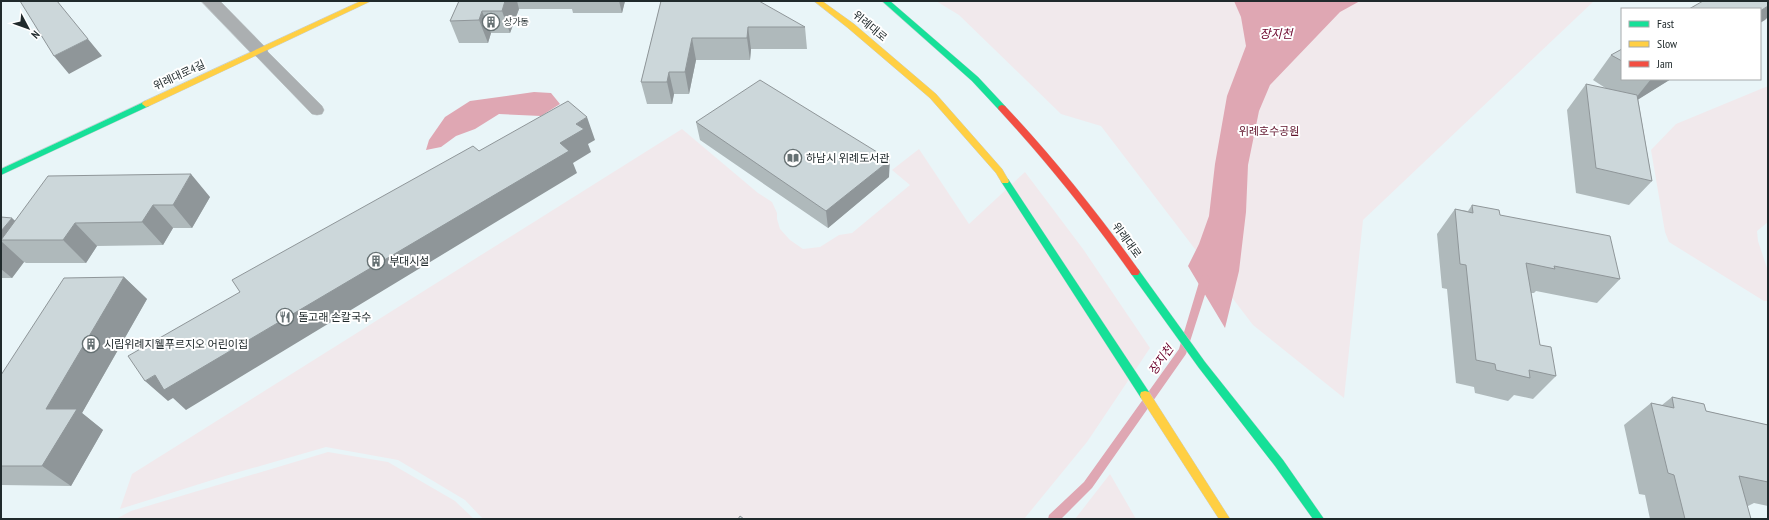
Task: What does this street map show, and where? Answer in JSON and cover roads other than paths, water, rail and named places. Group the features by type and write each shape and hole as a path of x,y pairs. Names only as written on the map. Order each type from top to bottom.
{"main road":[{"name":"위례대로4길","path":"1,172 367,1"},
{"name":"위례대로","path":"818,1 860,32 932,96 999,171 1226,519"},
{"name":"위례대로","path":"886,1 975,79 1035,142 1103,227 1202,365 1279,462 1319,519"}],"street":[{"path":"210,1 259,51"}],"lane":[{"path":"259,51 317,110"}],"water":[{"name":"장지천","path":"1234,1 1360,1 1340,12 1270,85 1259,111 1248,165 1246,212 1239,271 1225,328 1188,266 1199,244 1209,216 1215,164 1227,96 1246,46 1241,17"},
{"path":"534,92 551,93 560,104 541,116 499,114 475,129 456,136 441,147 426,150 429,140 445,117 470,101"}],"waterway":[{"name":"장지천","path":"1053,519 1088,485 1183,351 1205,279"}],"place":[{"name":"상가동","path":"491,22"},
{"name":"하남시 위례도서관","path":"793,158"},
{"name":"부대시설","path":"376,261"},
{"name":"돌고래 손칼국수","path":"285,317"},
{"name":"시립위례지웰푸르지오 어린이집","path":"91,344"}],"park label":[{"name":"위례호수공원","path":"1269,131"}]}
